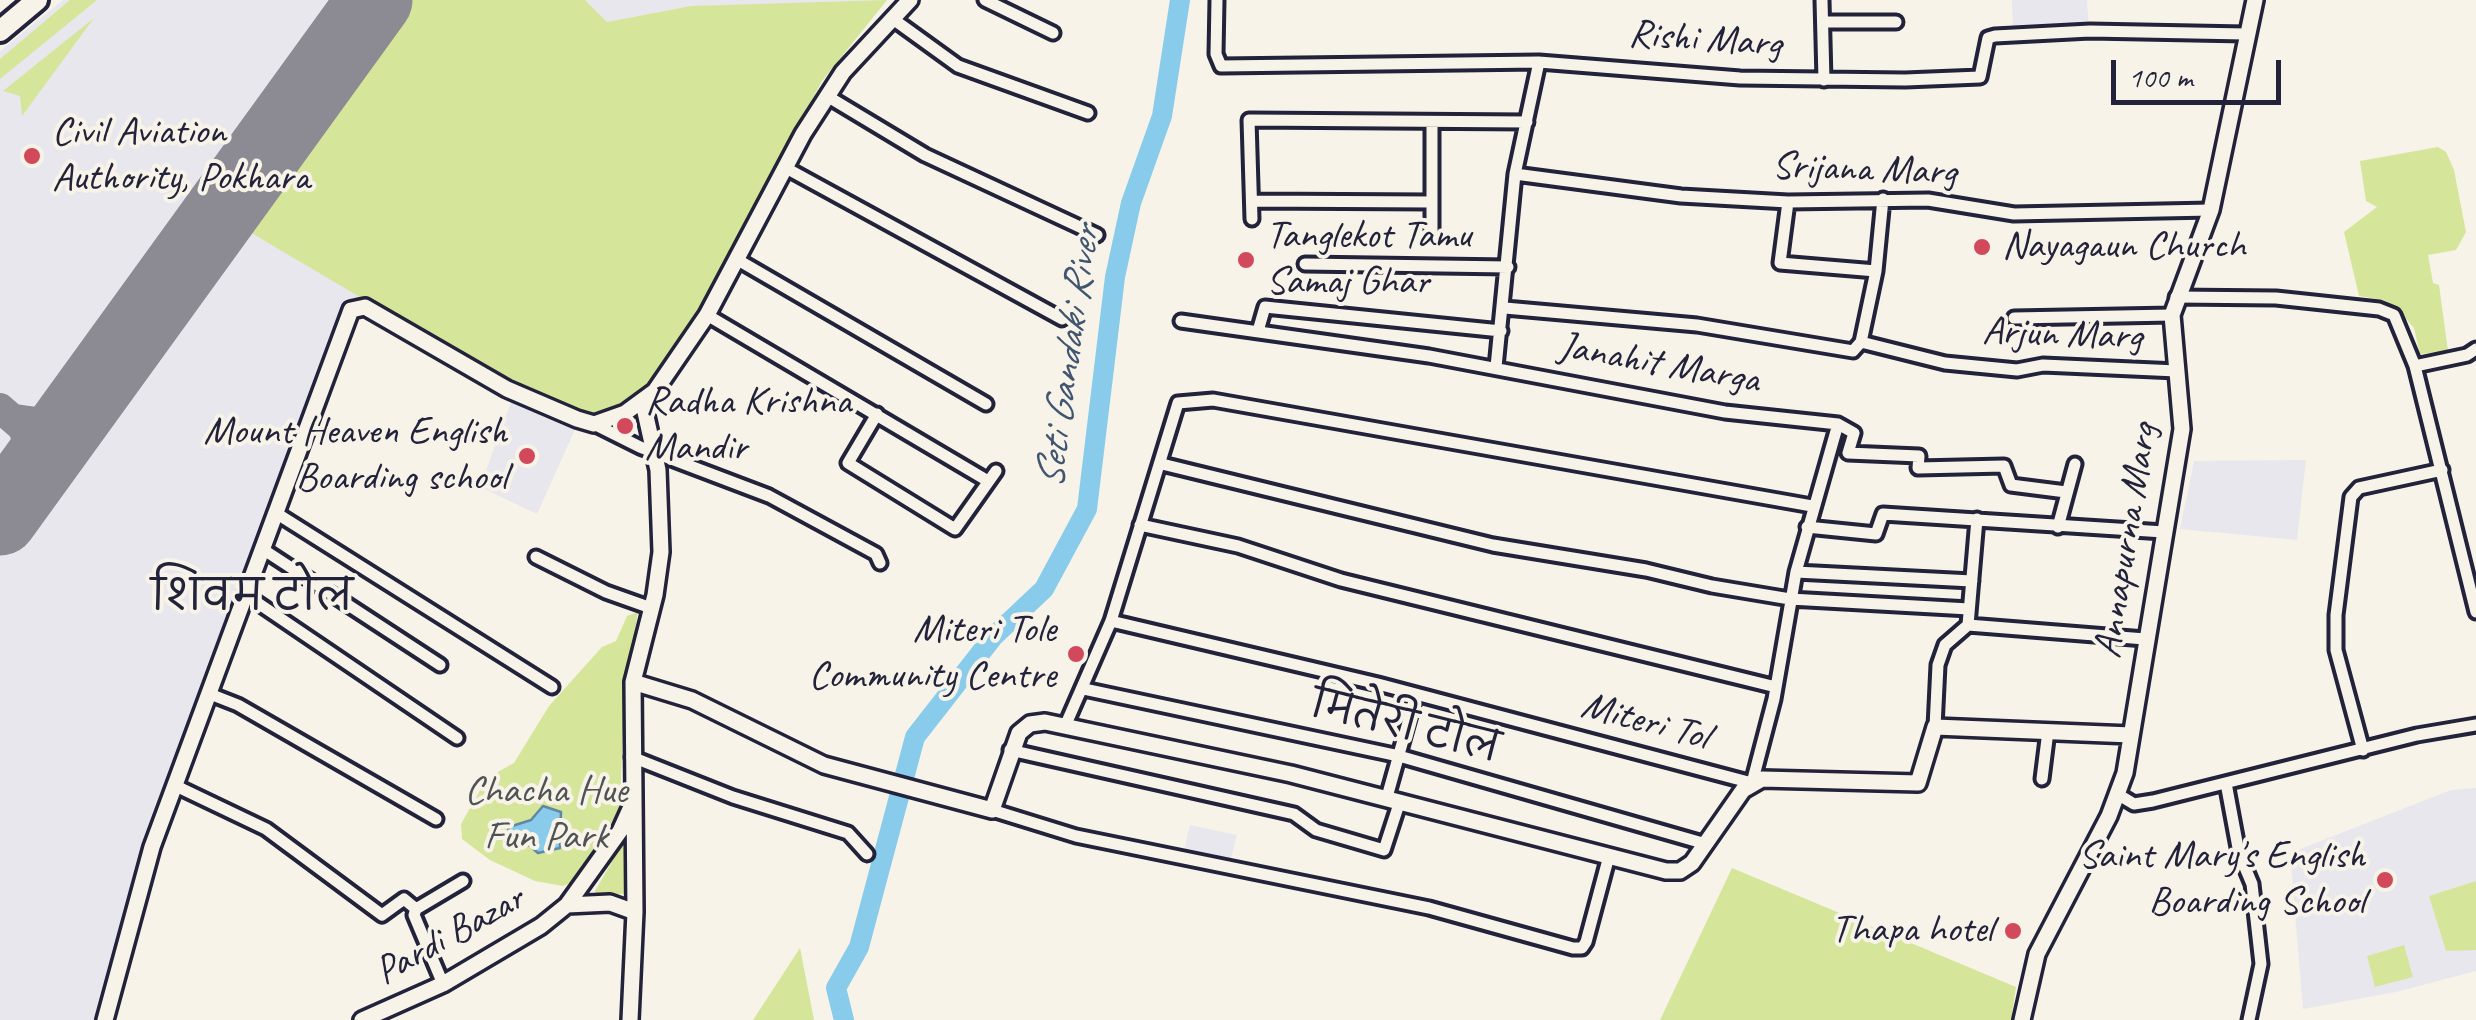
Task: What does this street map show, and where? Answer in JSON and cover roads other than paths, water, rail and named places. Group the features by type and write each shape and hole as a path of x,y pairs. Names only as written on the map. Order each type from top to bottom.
{"highway":[{"path":"0,31 37,0"}],"main road":[{"path":"105,1020 142,876 348,315 358,306 507,389 594,424 643,402 708,315 827,96 843,72 910,0"},
{"name":"Annapurna Marg","path":"2022,1020 2037,954 2119,795 2182,429 2172,315 2211,210 2255,0"},
{"path":"630,1020 635,912 633,682 660,552 655,452 643,402"},
{"path":"633,682 692,700 795,754 992,810 1010,750 1030,724 1066,724"},
{"name":"मितेरी टोल","path":"1066,724 1394,799 1680,871 1706,844"},
{"path":"1935,727 2131,735"},
{"name":"Miteri Tol","path":"1752,783 1773,778 1914,784 1924,777 1935,727"},
{"path":"1706,844 1752,783"},
{"name":"Pardi Bazar","path":"362,1020 442,984 540,926 567,905 620,830 632,804"},
{"name":"Pardi Bazar","path":"567,905 610,902 635,912"}],"street":[{"path":"985,0 1053,33"},
{"name":"Rishi Marg","path":"1217,0 1219,65 1539,62 1824,80 1980,77 1988,38 2004,35 2090,30 2245,34"},
{"name":"Rishi Marg","path":"1822,0 1824,80"},
{"path":"893,19 958,66 1088,113"},
{"path":"1823,22 1896,22"},
{"path":"1496,367 1505,308 1515,174 1539,62"},
{"path":"827,96 924,155 1097,235"},
{"path":"1252,219 1249,120 1527,122"},
{"path":"1432,122 1432,234"},
{"path":"786,168 1062,319"},
{"name":"Srijana Marg","path":"1515,174 1681,196 1788,202 1944,202 2014,214 2211,210"},
{"path":"1861,342 1876,271 1883,199"},
{"path":"1252,202 1432,202"},
{"path":"1788,202 1780,264 1876,271"},
{"path":"738,260 986,404"},
{"path":"1305,264 1508,267"},
{"path":"2176,297 2276,298 2379,309 2394,315 2415,366 2475,610"},
{"path":"1258,331 1265,307 1501,332"},
{"name":"Arjun Marg","path":"1505,308 1697,325 1854,351 1861,342 1945,363 2017,370 2043,366 2177,371"},
{"path":"708,315 992,476 955,529 848,463 877,414"},
{"path":"2014,318 2172,315"},
{"name":"Janahit Marga","path":"1181,321 1496,367 1725,412 1838,424"},
{"path":"2415,366 2467,355 2476,349"},
{"path":"1066,724 1112,621 1178,403 1213,400 1812,506"},
{"path":"594,424 770,496 868,548 880,563"},
{"path":"1752,783 1776,686 1796,572 1838,424 1854,433 1848,453 1919,456 1918,468 2006,466 2011,486 2066,492"},
{"path":"1162,464 1476,541 1790,599 1969,608"},
{"path":"2058,527 2075,464"},
{"path":"2363,750 2336,650 2351,497 2359,488 2442,470"},
{"path":"276,513 552,687"},
{"path":"1807,527 1876,534 1883,514 2164,532"},
{"path":"1968,625 1977,519"},
{"path":"1140,526 1238,546 1341,580 1776,686"},
{"path":"264,550 440,665"},
{"path":"536,557 606,592 651,608"},
{"path":"1796,572 1972,581"},
{"path":"246,596 458,738"},
{"name":"Miteri Tol","path":"1112,621 1416,694 1752,783"},
{"path":"1935,727 1938,665 1945,645 1968,625 2145,639"},
{"name":"मितेरी टोल","path":"1084,689 1398,756 1706,844"},
{"path":"210,694 238,705 436,818"},
{"path":"1010,750 1294,814 1316,830 1384,850 1398,756 1416,694"},
{"path":"2119,795 2134,804 2476,725"},
{"path":"2042,780 2048,730"},
{"path":"632,757 733,797 848,833 867,854"},
{"path":"2226,783 2239,853 2252,884 2261,964 2249,1020"},
{"path":"176,786 266,829 382,915 404,899 416,909"},
{"path":"992,810 1076,836 1430,908 1573,948 1582,948 1586,942 1610,856"},
{"path":"442,984 414,915 416,909 463,881"}],"water":[{"path":"543,806 561,812 560,848 538,853 524,841 507,837 509,827 531,820"}],"waterway":[{"name":"Seti Gandaki River","path":"844,1020 836,988 859,947 915,737 993,637 1044,589 1087,509 1115,277 1131,203 1162,116 1180,0"}],"place":[{"name":"Civil Aviation Authority, Pokhara","path":"32,156"},
{"name":"Nayagaun Church","path":"1982,247"},
{"name":"Tanglekot Tamu Samaj Ghar","path":"1246,260"},
{"name":"Radha Krishna Mandir","path":"625,426"},
{"name":"Mount Heaven English Boarding school","path":"527,456"},
{"name":"Miteri Tole Community Centre","path":"1076,654"},
{"name":"Saint Mary's English Boarding School","path":"2385,880"},
{"name":"Thapa hotel","path":"2013,931"}],"district":[{"name":"शिवम टोल","path":"252,598"}],"park label":[{"name":"Chacha Hue Fun Park","path":"546,815"}]}
